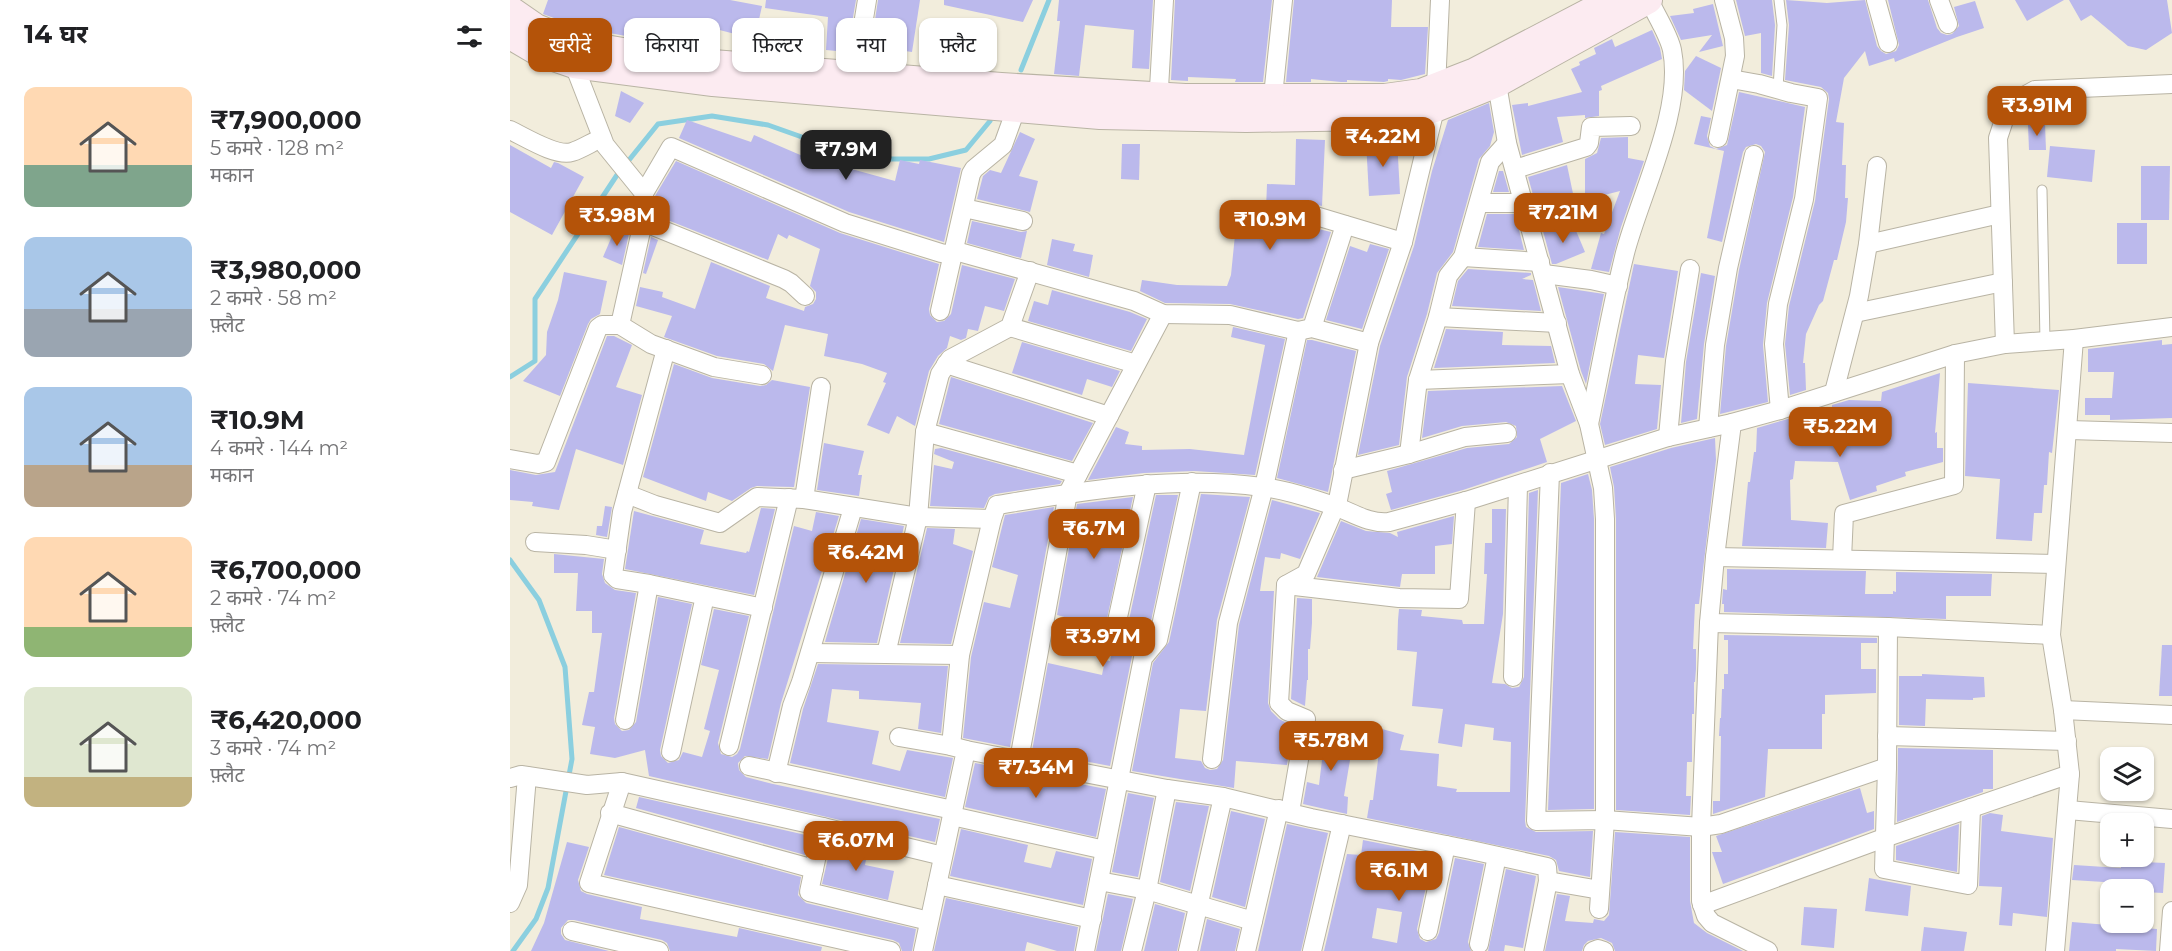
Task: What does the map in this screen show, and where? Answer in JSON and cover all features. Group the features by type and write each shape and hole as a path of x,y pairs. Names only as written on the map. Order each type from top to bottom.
{"main road":[{"path":"612,70 713,83 1001,86 1246,119 1410,116 1475,71 1611,0"},
{"path":"510,9 536,27 582,44 675,60 1016,109 1100,116 1158,106 1185,97 1399,97 1421,93 1435,98 1497,84 1649,0"},
{"path":"510,36 528,47"}],"street":[{"path":"854,84 867,0"},
{"path":"1158,106 1164,0"},
{"path":"1273,96 1283,0"},
{"path":"1286,585 1306,574 1335,507 1369,343 1403,242 1435,98 1440,0"},
{"path":"1589,424 1625,253 1657,156 1673,86 1672,49 1649,0"},
{"path":"1718,138 1731,79 1735,47 1724,0"},
{"path":"1876,0 1888,43"},
{"path":"1939,0 1948,24"},
{"path":"577,72 603,142 644,193"},
{"path":"1731,79 1818,98 1804,199 1778,304 1774,344 1780,410"},
{"path":"2005,344 1998,138 2005,117 2015,101 2035,90 2172,83 2172,92"},
{"path":"1497,84 1507,143 1570,374 1589,424 1603,488 1605,519 1605,820 1599,909"},
{"path":"940,311 971,174 1003,145 1016,109"},
{"path":"1515,169 1586,147 1589,143 1591,127 1631,126"},
{"path":"510,130 556,152 572,152 603,142"},
{"path":"1409,454 1418,380 1448,276 1463,257 1490,162 1507,143"},
{"path":"620,325 643,222 644,193 671,147 845,223 952,255 958,252 1030,271 1134,301 1163,314 1230,315 1369,343"},
{"path":"1708,428 1715,345 1728,268 1754,155"},
{"path":"1834,392 1855,313 1868,244 1877,166"},
{"path":"1479,203 1525,203"},
{"path":"964,208 1023,221"},
{"path":"1292,211 1306,213 1403,242"},
{"path":"1530,222 1567,215 1588,214"},
{"path":"1868,244 2000,214"},
{"path":"643,222 784,279 805,296"},
{"path":"1212,759 1228,623 1305,330 1345,225"},
{"path":"1463,257 1542,268 1618,286"},
{"path":"1668,436 1675,360 1690,269"},
{"path":"886,654 918,518 925,432 940,374 946,363 961,352 1010,327 1030,271"},
{"path":"1855,313 2002,282"},
{"path":"1019,760 1068,493 1163,314"},
{"path":"1438,317 1557,323"},
{"path":"510,459 537,464 546,462 598,328 602,326 620,325 651,344 714,367 762,375"},
{"path":"1010,327 1136,364"},
{"path":"922,951 952,813 958,748 960,655 997,505 1068,493 1147,484 1192,482 1264,487 1335,507 1377,523 1389,522 1518,485 1668,436 1732,423 1780,410 1955,354 2005,344 2074,339 2172,327"},
{"path":"2055,951 2070,774 2051,635 2069,430 2074,339"},
{"path":"666,349 627,494 613,572 615,578 763,608"},
{"path":"1842,559 1844,514 1954,485 1955,354"},
{"path":"946,363 1108,416"},
{"path":"1418,380 1570,374"},
{"path":"729,746 763,608 797,499 821,387"},
{"path":"1732,423 1709,623 1701,826 1702,905 1706,916 1712,923 1768,951"},
{"path":"2069,430 2172,433"},
{"path":"925,432 1078,474"},
{"path":"1343,470 1465,437 1507,433"},
{"path":"1550,473 1536,821 1605,820 1701,826 1721,824 1887,767"},
{"path":"1085,951 1143,658 1158,640 1192,482"},
{"path":"1116,626 1147,484"},
{"path":"1513,677 1518,485"},
{"path":"627,494 656,505 720,523 757,497 797,499 918,518 992,519"},
{"path":"1286,585 1399,598 1459,599 1466,501"},
{"path":"776,773 792,706 853,508"},
{"path":"534,542 586,545 617,550"},
{"path":"1715,557 2056,564"},
{"path":"625,720 649,584"},
{"path":"1246,951 1306,719 1287,711 1279,703 1286,585"},
{"path":"671,752 705,596"},
{"path":"1709,623 1888,627 2051,635"},
{"path":"1888,627 1884,869 1968,885 1971,808"},
{"path":"810,653 960,655"},
{"path":"2063,710 2172,715"},
{"path":"1887,736 2067,741"},
{"path":"899,737 1167,789 1223,797 1547,867 1548,881 1534,951"},
{"path":"749,766 1105,850"},
{"path":"1702,905 1884,838 2070,774"},
{"path":"510,903 514,880 519,777 587,785 622,782 943,856"},
{"path":"622,782 589,883 891,951"},
{"path":"1131,951 1147,890 1167,789"},
{"path":"1188,951 1223,797"},
{"path":"2067,810 2172,819"},
{"path":"610,813 813,869"},
{"path":"1312,951 1342,824"},
{"path":"823,827 809,892 929,921"},
{"path":"1428,931 1446,845"},
{"path":"1479,944 1497,856"},
{"path":"1099,881 1147,890 1253,921"},
{"path":"1548,881 1600,890"},
{"path":"937,885 1092,919"},
{"path":"2169,951 2172,918"},
{"path":"572,931 627,948 659,951"},
{"path":"1593,951 1598,949 1604,951"}],"lane":[{"path":"1778,88 1782,33 1779,0"},
{"path":"2042,190 2045,341"}],"building":[{"path":"548,0 730,0 762,6 759,18 732,18 732,33 720,30 720,18 624,18 624,36 612,33 612,18 554,18 543,14"},
{"path":"766,0 856,0 853,18 836,18 836,51 826,50 828,17 765,8"},
{"path":"878,0 920,0 912,52 907,51 907,18 875,18"},
{"path":"944,0 1033,0 1023,22 944,5"},
{"path":"1059,0 1153,0 1149,69 1132,68 1134,30 1085,25 1079,76 1054,74 1060,21 1057,21"},
{"path":"1175,0 1272,0 1263,82 1235,82 1236,79 1188,77 1188,81 1171,80"},
{"path":"1294,0 1392,0 1391,27 1428,27 1425,74 1401,80 1388,79 1384,82 1311,79 1311,82 1286,82"},
{"path":"1736,0 1772,0 1775,25 1772,76 1761,73 1761,33 1745,36"},
{"path":"1786,0 1827,3 1865,0 1877,46 1886,54 1896,51 1899,45 1888,0 1928,0 1937,28 1941,33 1947,35 1952,34 1959,26 1954,7 1975,1 1984,28 1895,62 1894,58 1869,66 1865,51 1844,78 1836,122 1844,123 1842,165 1846,165 1845,198 1848,198 1846,222 1837,260 1834,260 1823,301 1806,334 1803,363 1805,363 1806,390 1790,395 1785,344 1789,306 1815,201 1829,99 1828,93 1821,87 1785,80 1789,25"},
{"path":"2015,0 2064,0 2027,21"},
{"path":"2069,0 2167,0 2172,33 2146,50 2128,46 2091,15 2081,21"},
{"path":"1713,4 1723,46 1699,52 1712,35 1681,40 1670,16 1694,13 1693,9"},
{"path":"1652,30 1662,59 1601,86 1599,116 1557,117 1563,142 1522,155 1512,105 1528,103 1528,106 1582,92 1571,69 1580,65 1579,62 1596,54 1594,48 1612,39 1615,47"},
{"path":"1696,56 1721,68 1712,111 1684,90 1685,71"},
{"path":"621,91 644,103 630,123 615,116"},
{"path":"1739,92 1805,107 1793,197 1767,303 1763,345 1768,402 1720,414 1726,346 1739,270 1765,152 1761,146 1756,144 1746,147 1743,152 1722,242 1707,238 1724,151 1694,144 1701,116 1711,118 1707,136 1710,146 1716,149 1727,145"},
{"path":"1489,103 1494,132 1490,146 1479,159 1453,252 1437,273 1407,377 1399,445 1358,455 1380,346 1414,246 1432,171 1448,120"},
{"path":"687,120 751,142 754,135 805,157 807,150 838,163 837,165 895,181 900,160 919,164 920,160 961,168 944,242 849,212 679,138"},
{"path":"2045,124 2046,150 2029,150 2028,125"},
{"path":"1020,132 1035,139 1019,176 1038,181 1030,212 977,199 983,176 990,170 1001,173"},
{"path":"1628,137 1628,158 1644,161 1621,227 1609,272 1591,269 1601,233 1604,234 1620,191 1585,200 1585,159 1597,153 1601,138"},
{"path":"1296,139 1325,140 1322,206 1287,200 1282,205 1280,215 1289,222 1331,232 1303,318 1298,319 1230,304 1165,303 1140,291 1142,280 1177,285 1227,286 1231,275 1235,235 1241,237 1248,218 1254,220 1259,206 1266,209 1267,184 1295,185"},
{"path":"1397,139 1400,194 1369,196 1366,141"},
{"path":"1122,144 1140,144 1139,180 1121,179"},
{"path":"510,145 551,168 554,162 558,163 584,177 552,235 510,212"},
{"path":"2050,146 2095,150 2092,182 2047,177"},
{"path":"676,161 840,233 939,264 929,309 930,315 937,322 944,321 951,314 962,265 1015,279 1004,311 985,306 978,331 968,329 966,338 961,340 950,336 947,348 938,356 929,371 915,426 897,416 889,434 867,425 886,383 883,382 887,373 862,364 824,356 828,334 785,325 773,371 764,364 717,356 664,337 672,316 636,306 640,287 663,292 662,297 695,309 711,262 770,286 766,298 804,311 805,307 813,304 816,299 816,292 810,286 820,249 789,235 787,239 778,234 768,260 655,215 655,196"},
{"path":"1567,165 1575,203 1537,209 1528,177"},
{"path":"2141,166 2170,166 2169,220 2141,220"},
{"path":"1499,171 1503,171 1509,192 1493,192"},
{"path":"1487,214 1515,214 1524,250 1478,247"},
{"path":"972,221 1021,232 1027,231 1021,258 967,243"},
{"path":"2117,223 2147,223 2147,264 2117,264"},
{"path":"1574,226 1585,252 1552,264 1543,231"},
{"path":"615,229 629,234 622,265 603,257"},
{"path":"651,237 658,240 646,274 643,273"},
{"path":"1052,239 1075,244 1073,251 1093,255 1089,277 1047,265"},
{"path":"1370,244 1389,249 1362,329 1326,320 1350,246 1367,252"},
{"path":"1634,264 1678,271 1664,358 1638,355 1635,384 1661,385 1657,429 1605,445 1600,424"},
{"path":"1468,269 1531,273 1522,279 1533,280 1541,311 1452,306 1458,281"},
{"path":"564,272 607,281 600,314 591,319 588,324 560,396 523,381 546,355 547,332 558,300"},
{"path":"1701,273 1715,276 1704,344 1697,419 1681,423 1686,362"},
{"path":"1558,287 1604,294 1586,384 1581,371"},
{"path":"1052,290 1147,319 1131,351 1028,321 1034,301 1048,305"},
{"path":"1233,327 1285,339 1255,475 1194,471 1144,473 1088,480 1116,427 1129,432 1125,444 1142,446 1142,450 1190,449 1244,455 1265,345 1231,337"},
{"path":"1446,329 1503,332 1502,345 1551,346 1555,363 1434,368"},
{"path":"607,336 614,336 632,345 616,387 642,395 623,465 576,449 559,510 532,506 533,502 510,500 510,470 536,475 555,472"},
{"path":"1307,340 1356,351 1328,492 1277,478"},
{"path":"2162,340 2162,345 2172,344 2172,418 2110,420 2110,415 2085,415 2085,398 2112,398 2114,372 2088,372 2088,349"},
{"path":"1022,342 1120,371 1112,387 1087,379 1082,395 1012,373"},
{"path":"674,364 712,378 760,386 772,380 810,387 794,487 757,486 732,501 708,492 706,501 643,477"},
{"path":"1940,373 1935,433 1937,432 1937,448 1943,448 1943,462 1905,472 1906,476 1876,486 1877,491 1850,500 1838,462 1795,461 1793,479 1790,480 1791,520 1828,523 1826,548 1742,546 1748,482 1750,482 1754,452 1756,452 1757,428 1798,416 1798,422 1832,423 1832,405 1849,400 1881,401 1882,392"},
{"path":"951,377 1093,423 1072,461 939,424"},
{"path":"1968,383 2059,390 2052,453 2049,452 2047,485 2044,485 2042,513 2034,513 2032,541 1996,539 2000,479 1965,476"},
{"path":"1562,386 1576,421 1540,439 1547,462 1463,490 1391,510 1386,494 1392,492 1387,471 1467,448 1509,444 1517,437 1516,426 1506,422 1462,426 1422,438 1428,391"},
{"path":"1715,438 1716,460 1699,604 1695,604 1693,649 1696,649 1696,669 1694,714 1692,714 1692,762 1687,762 1686,796 1691,796 1690,815 1616,810 1616,519 1610,467 1671,448"},
{"path":"824,443 864,451 858,475 862,475 859,496 817,490"},
{"path":"941,448 1062,481 1060,484 995,494 989,497 984,508 930,506 934,465 952,469 954,462 934,454 935,449"},
{"path":"1588,474 1592,490 1594,519 1594,809 1548,810 1561,483"},
{"path":"1538,490 1525,821 1526,827 1536,832 1593,831 1590,877 1559,871 1556,860 1549,856 1367,818 1370,800 1373,800 1380,744 1378,743 1382,729 1404,735 1400,750 1439,754 1437,786 1457,789 1456,792 1510,792 1511,742 1493,740 1494,728 1465,724 1462,747 1438,743 1443,709 1412,706 1417,652 1397,650 1399,609 1422,610 1421,616 1462,620 1463,624 1484,624 1487,574 1484,574 1485,543 1492,543 1492,509 1506,509 1503,614 1492,683 1505,684 1512,688 1519,687 1524,677 1529,493"},
{"path":"1201,494 1250,497 1217,620 1206,711 1180,709 1175,758 1201,761 1205,768 1210,770 1217,769 1223,760 1239,625 1272,500 1320,513 1300,559 1281,553 1280,559 1265,557 1260,591 1274,591 1268,703 1271,711 1279,719 1293,726 1287,765 1236,761 1234,788 1132,771 1153,663 1169,642"},
{"path":"1156,495 1178,495 1148,635 1132,656 1110,766 1032,751 1048,663 1102,675 1105,660 1110,661 1115,637 1124,634 1127,629"},
{"path":"1133,497 1105,628 1057,615 1077,504"},
{"path":"605,506 612,507 607,537 596,535 597,526 602,526"},
{"path":"1054,507 1010,747 963,738 971,657 984,602 1010,608 1018,575 992,567 1005,515"},
{"path":"761,508 775,509 754,595 625,569 634,511 704,530 700,544 746,553 749,552"},
{"path":"816,512 839,516 781,703 768,759 745,756 738,763 739,770 746,777 773,784 940,819 935,842 649,776 645,750 615,758 590,754 595,727 582,725 589,692 594,692 602,633 592,633 592,611 576,611 578,573 554,573 554,554 604,559 602,574 605,583 615,590 636,593 614,718 615,724 622,731 629,730 636,722 658,597 692,604 660,750 661,756 668,763 679,760 683,752 702,757 710,731 704,729 719,670 701,665 714,609 749,616 718,743 721,754 732,757 740,749 794,526 812,531"},
{"path":"1454,516 1452,544 1435,546 1435,574 1402,574 1400,587 1317,577 1341,521 1366,531 1390,533 1398,537 1397,532"},
{"path":"861,519 904,526 877,643 825,642"},
{"path":"927,528 955,529 953,544 973,551 951,644 900,643"},
{"path":"1727,569 1866,571 1865,594 1893,594 1893,591 1896,592 1896,572 1992,574 1991,596 1946,596 1946,619 1724,612 1723,589 1727,590"},
{"path":"1297,598 1312,599 1305,706 1291,699"},
{"path":"1724,635 1877,638 1877,643 1861,643 1861,669 1876,669 1876,693 1825,695 1825,714 1822,714 1822,749 1768,749 1765,797 1713,814 1713,801 1720,801 1720,718 1724,674 1728,674 1728,640 1724,640"},
{"path":"2162,645 2172,645 2172,696 2159,696"},
{"path":"818,664 948,666 941,733 918,729 921,703 859,699 859,691 832,689 827,722 879,731 872,764 900,771 907,750 953,758 945,797 790,763 803,709"},
{"path":"1922,674 1984,677 1985,697 1973,698 1973,700 1926,699 1925,726 1899,725 1899,676 1922,676"},
{"path":"1315,732 1354,736 1344,796 1348,797 1347,814 1303,804 1307,782 1319,785 1322,760 1311,758"},
{"path":"1898,748 1993,750 1993,789 1983,789 1983,792 1897,822"},
{"path":"975,763 1106,789 1096,837 965,807"},
{"path":"1860,788 1867,813 1874,811 1874,829 1723,884 1712,852 1722,852 1716,836"},
{"path":"1128,793 1154,798 1138,877 1112,872"},
{"path":"639,797 810,836 805,855 636,808"},
{"path":"1176,802 1209,806 1190,891 1160,882"},
{"path":"1231,811 1265,819 1245,907 1212,897"},
{"path":"1990,813 2003,815 2001,831 2053,838 2047,917 2013,913 2012,926 1999,925 2002,887 1979,886 1982,816"},
{"path":"1287,824 1328,833 1301,951 1258,951"},
{"path":"1959,824 1957,872 1896,860 1896,846"},
{"path":"619,827 801,877 798,895 806,903 916,929 912,951 902,951 899,943 893,940 604,875"},
{"path":"961,829 1028,845 1024,862 1051,868 1056,851 1092,859 1083,905 950,876"},
{"path":"1615,832 1690,837 1690,901 1694,923 1707,933 1743,951 1615,951 1612,943 1601,938 1588,941 1582,951 1545,951 1557,894 1570,896 1565,921 1593,923 1594,919 1604,921 1609,915"},
{"path":"1363,840 1433,854 1417,929 1420,939 1426,942 1436,939 1439,933 1455,858 1484,864 1468,942 1471,951 1324,951 1347,854 1361,855","holes":["1377,908 1402,912 1397,943 1372,938"]},
{"path":"832,841 868,849 865,865 894,871 888,900 822,884"},
{"path":"567,842 589,847 578,880 581,891 642,907 640,919 737,937 739,928 822,947 821,951 670,951 667,943 662,940 568,920 561,928 561,934 565,940 609,951 531,951 544,923"},
{"path":"2154,862 2165,863 2163,893 2154,893 2154,879 2100,879 2100,882 2072,880 2074,865 2121,868 2154,867"},
{"path":"1506,869 1536,876 1523,948 1505,945 1504,951 1488,951"},
{"path":"1869,878 1911,886 1908,916 1865,911"},
{"path":"1108,894 1133,899 1121,951 1096,951"},
{"path":"946,898 1078,927 1074,951 1057,951 1027,942 1025,951 934,951"},
{"path":"1155,904 1185,913 1177,951 1144,951"},
{"path":"1804,907 1837,909 1834,948 1801,945"},
{"path":"1207,919 1240,929 1235,951 1200,951"},
{"path":"2072,922 2100,924 2100,933 2154,933 2154,929 2157,929 2156,951 2116,949 2116,951 2069,951"},
{"path":"1924,927 1967,932 1964,951 1921,951"}],"waterway":[{"path":"1021,70 1049,0"},
{"path":"510,377 535,361 535,299 617,175 658,124 712,116 768,125 864,159 929,159 966,150 990,121"},
{"path":"510,560 539,600 565,667 572,759 548,888 536,919 513,951"}]}
